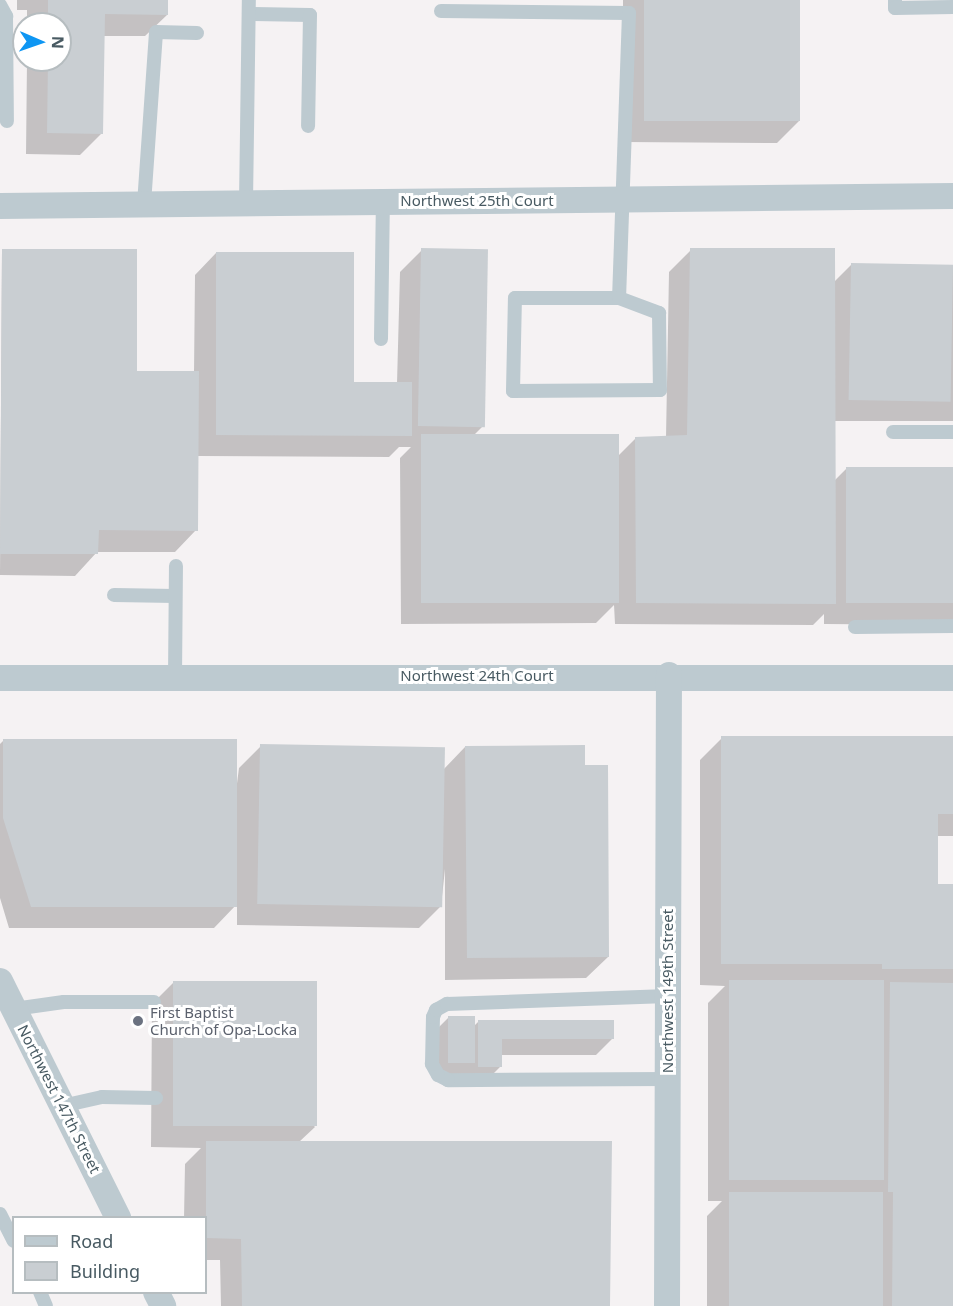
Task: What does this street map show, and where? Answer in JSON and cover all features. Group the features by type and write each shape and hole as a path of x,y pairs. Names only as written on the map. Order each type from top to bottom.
{"street":[{"name":"Northwest 25th Court","path":"0,206 953,196"},
{"name":"Northwest 24th Court","path":"0,678 669,675 953,678"},
{"name":"Northwest 149th Street","path":"667,1306 669,675"},
{"name":"Northwest 147th Street","path":"0,981 117,1216"}],"lane":[{"path":"895,0 896,8 953,7"},
{"path":"0,5 6,16 7,121"},
{"path":"246,203 249,7 310,15 308,126"},
{"path":"441,11 629,13 629,94 620,201 619,298"},
{"path":"144,204 156,32 197,33"},
{"path":"381,339 383,201"},
{"path":"515,298 619,298 658,312 660,390 513,391 515,298"},
{"path":"893,432 953,432"},
{"path":"175,677 176,566"},
{"path":"114,595 175,596"},
{"path":"855,627 953,626"},
{"path":"668,996 447,1004 436,1010 433,1017 432,1055 438,1075 448,1080 668,1078"},
{"path":"14,1009 64,1002 154,1002"},
{"path":"62,1106 102,1097 156,1098"},
{"path":"0,1214 12,1237"}],"building":[{"path":"48,0 168,0 168,15 105,14 103,134 47,133 48,72 72,72 72,12 48,12"},
{"path":"644,0 800,0 800,121 644,121"},
{"path":"421,248 488,249 485,427 418,426"},
{"path":"690,248 835,248 836,604 636,603 635,437 687,435"},
{"path":"2,249 137,249 137,371 199,371 198,531 99,530 98,554 0,554"},
{"path":"216,252 354,252 354,382 412,382 412,436 216,435"},
{"path":"851,263 953,265 951,402 849,400"},
{"path":"421,434 619,434 619,603 421,603"},
{"path":"846,467 953,467 953,603 846,603"},
{"path":"721,736 953,736 953,814 938,814 938,884 953,884 953,969 882,969 882,964 721,964"},
{"path":"3,739 237,739 237,907 31,907 3,818"},
{"path":"260,744 445,747 442,907 257,904"},
{"path":"585,745 585,765 608,765 609,957 467,958 465,746"},
{"path":"729,980 884,980 884,1180 729,1180"},
{"path":"173,981 317,981 317,1126 173,1126"},
{"path":"890,982 953,983 953,1306 892,1306 893,1192 888,1192"},
{"path":"448,1016 475,1016 475,1063 448,1063"},
{"path":"478,1020 614,1020 614,1039 502,1039 502,1067 478,1067"},
{"path":"206,1141 612,1141 610,1306 242,1306 241,1239 207,1238"},
{"path":"729,1192 883,1192 883,1306 729,1306"}],"place":[{"name":"First Baptist Church of Opa-Locka","path":"138,1021"}]}
